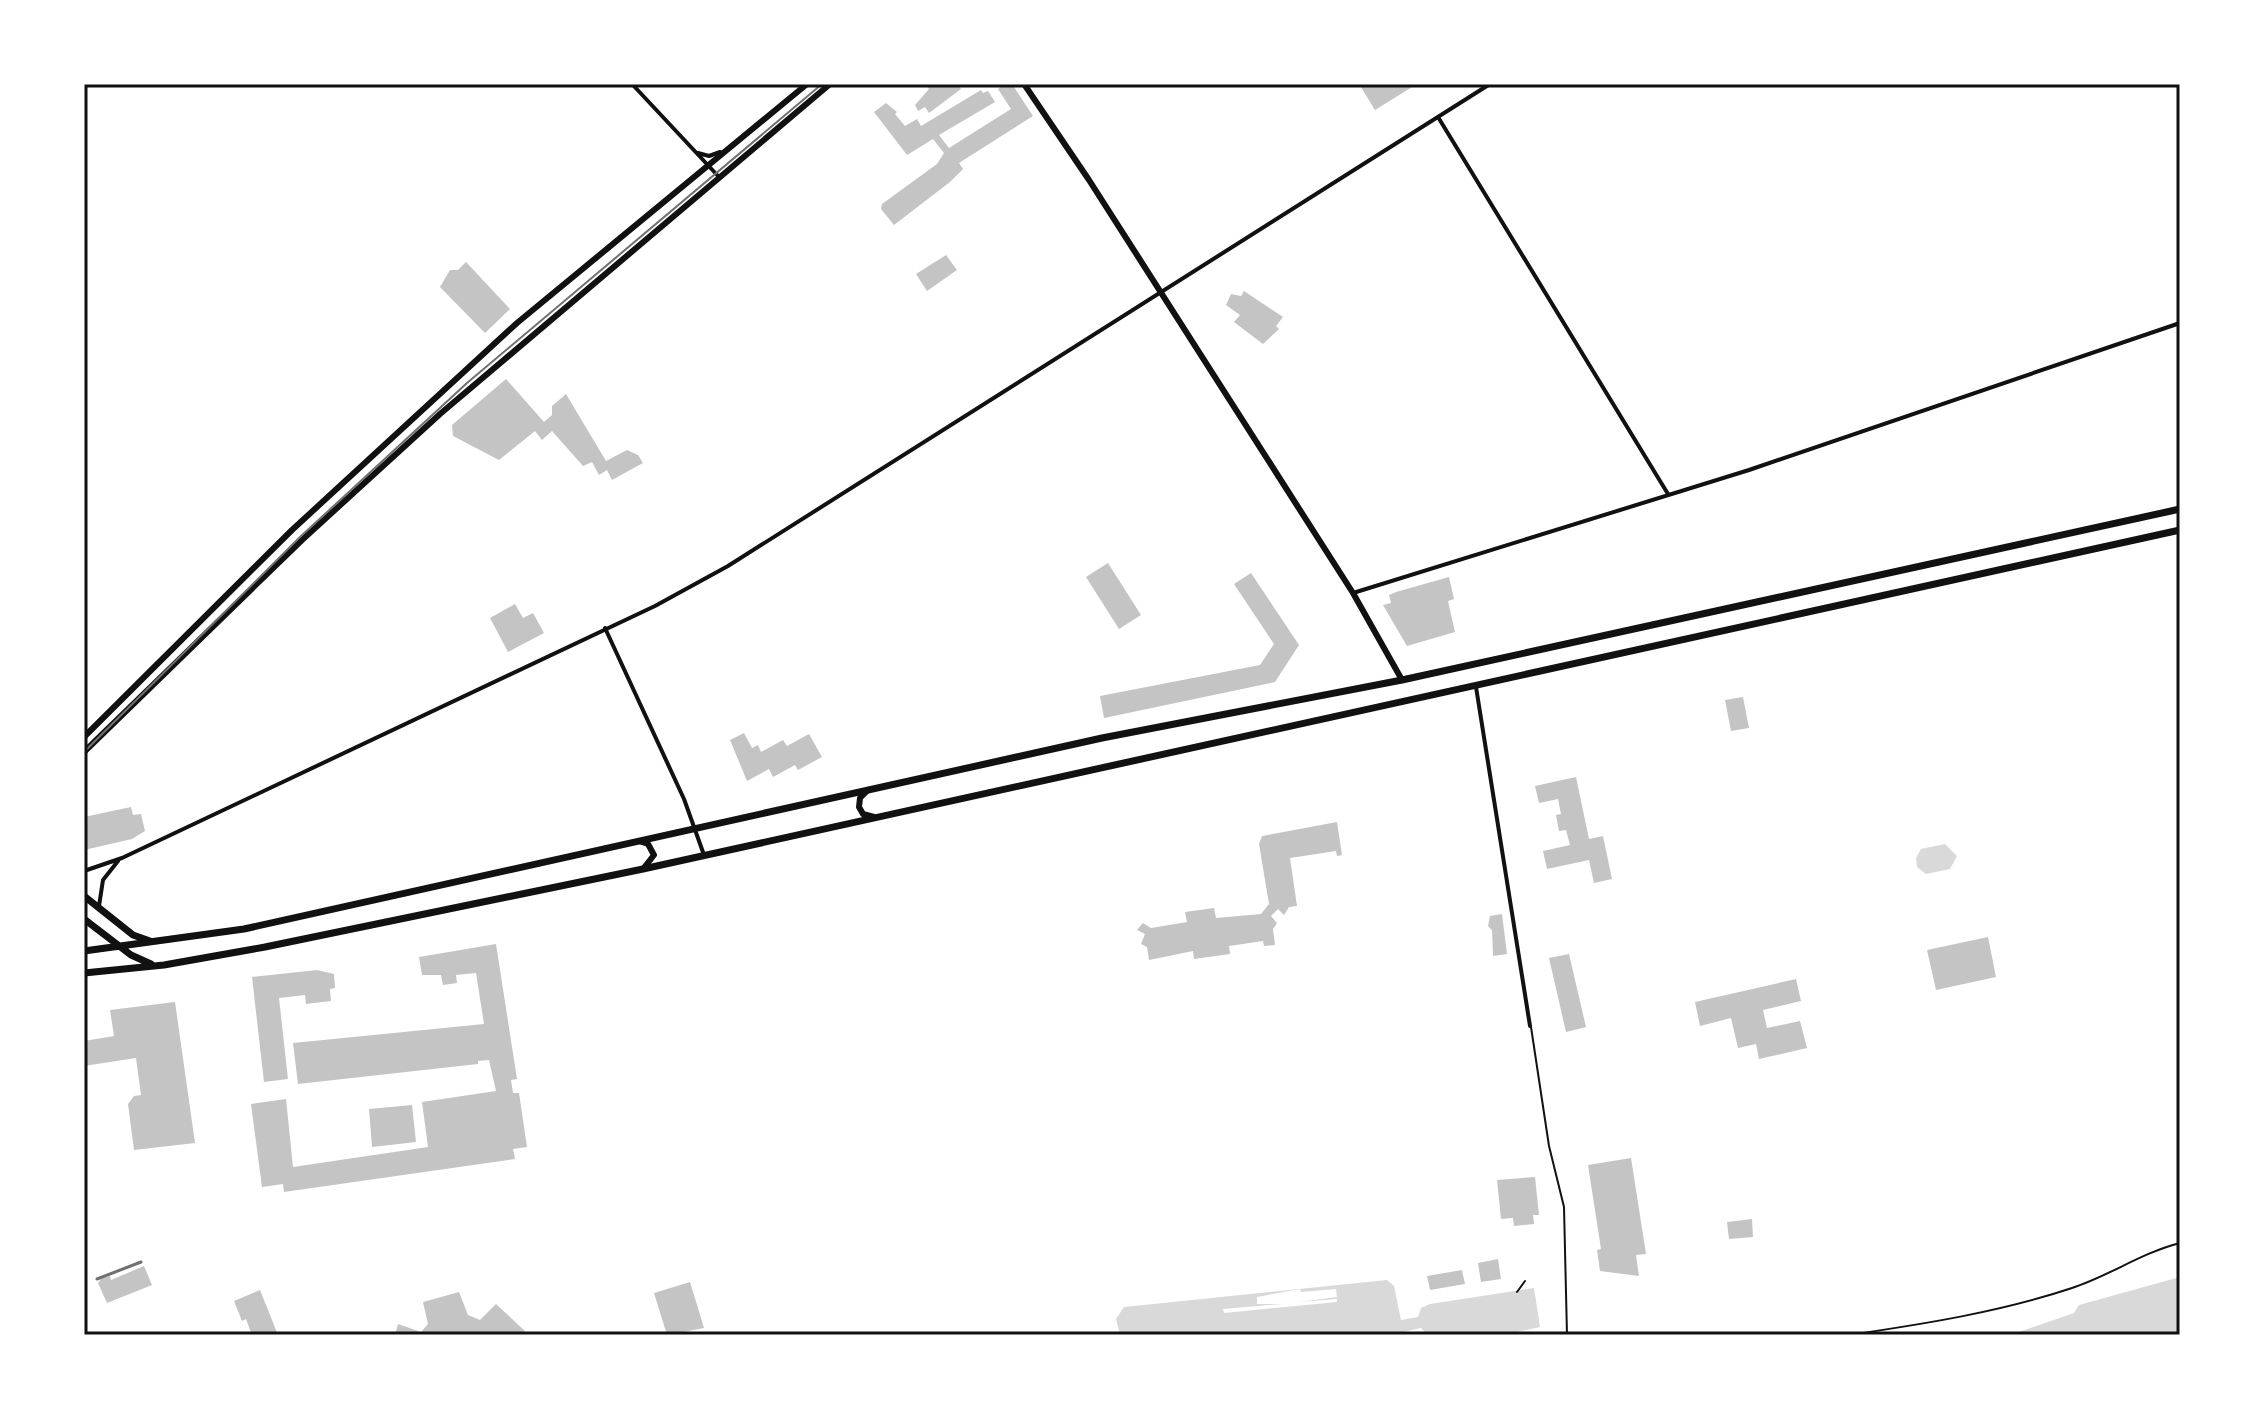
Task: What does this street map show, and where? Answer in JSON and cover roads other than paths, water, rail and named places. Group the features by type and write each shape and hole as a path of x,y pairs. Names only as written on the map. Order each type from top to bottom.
{"main road":[{"path":"84,737 292,530 517,323 807,84"},
{"path":"84,752 302,540 440,414 830,84"},
{"path":"1024,84 1353,593 1402,680"},
{"path":"84,951 160,943 244,929 1172,723 1402,680 2180,509"},
{"path":"84,973 164,965 643,869 2180,530"},
{"path":"868,790 860,798 859,807 863,814 874,817"},
{"path":"635,840 653,849 652,860 643,869"},
{"path":"84,896 133,935 160,943"},
{"path":"84,919 140,961 164,965"}],"street":[{"path":"632,84 719,177"},
{"path":"84,871 120,859 605,628 728,566 1490,84"},
{"path":"1438,117 1669,495"},
{"path":"696,152 709,156 723,151"},
{"path":"1353,593 1669,495 2180,323"},
{"path":"605,628 704,855"},
{"path":"1476,687 1530,1026"},
{"path":"100,909 103,880 120,859"}],"lane":[{"path":"1530,1026 1549,1146 1564,1207 1567,1335"},
{"path":"1849,1335 1972,1315 2074,1288 2142,1255 2180,1243"}],"tram line":[{"path":"84,752 300,537 467,383 822,84"}],"railway":[{"path":"97,1279 141,1262"}]}
